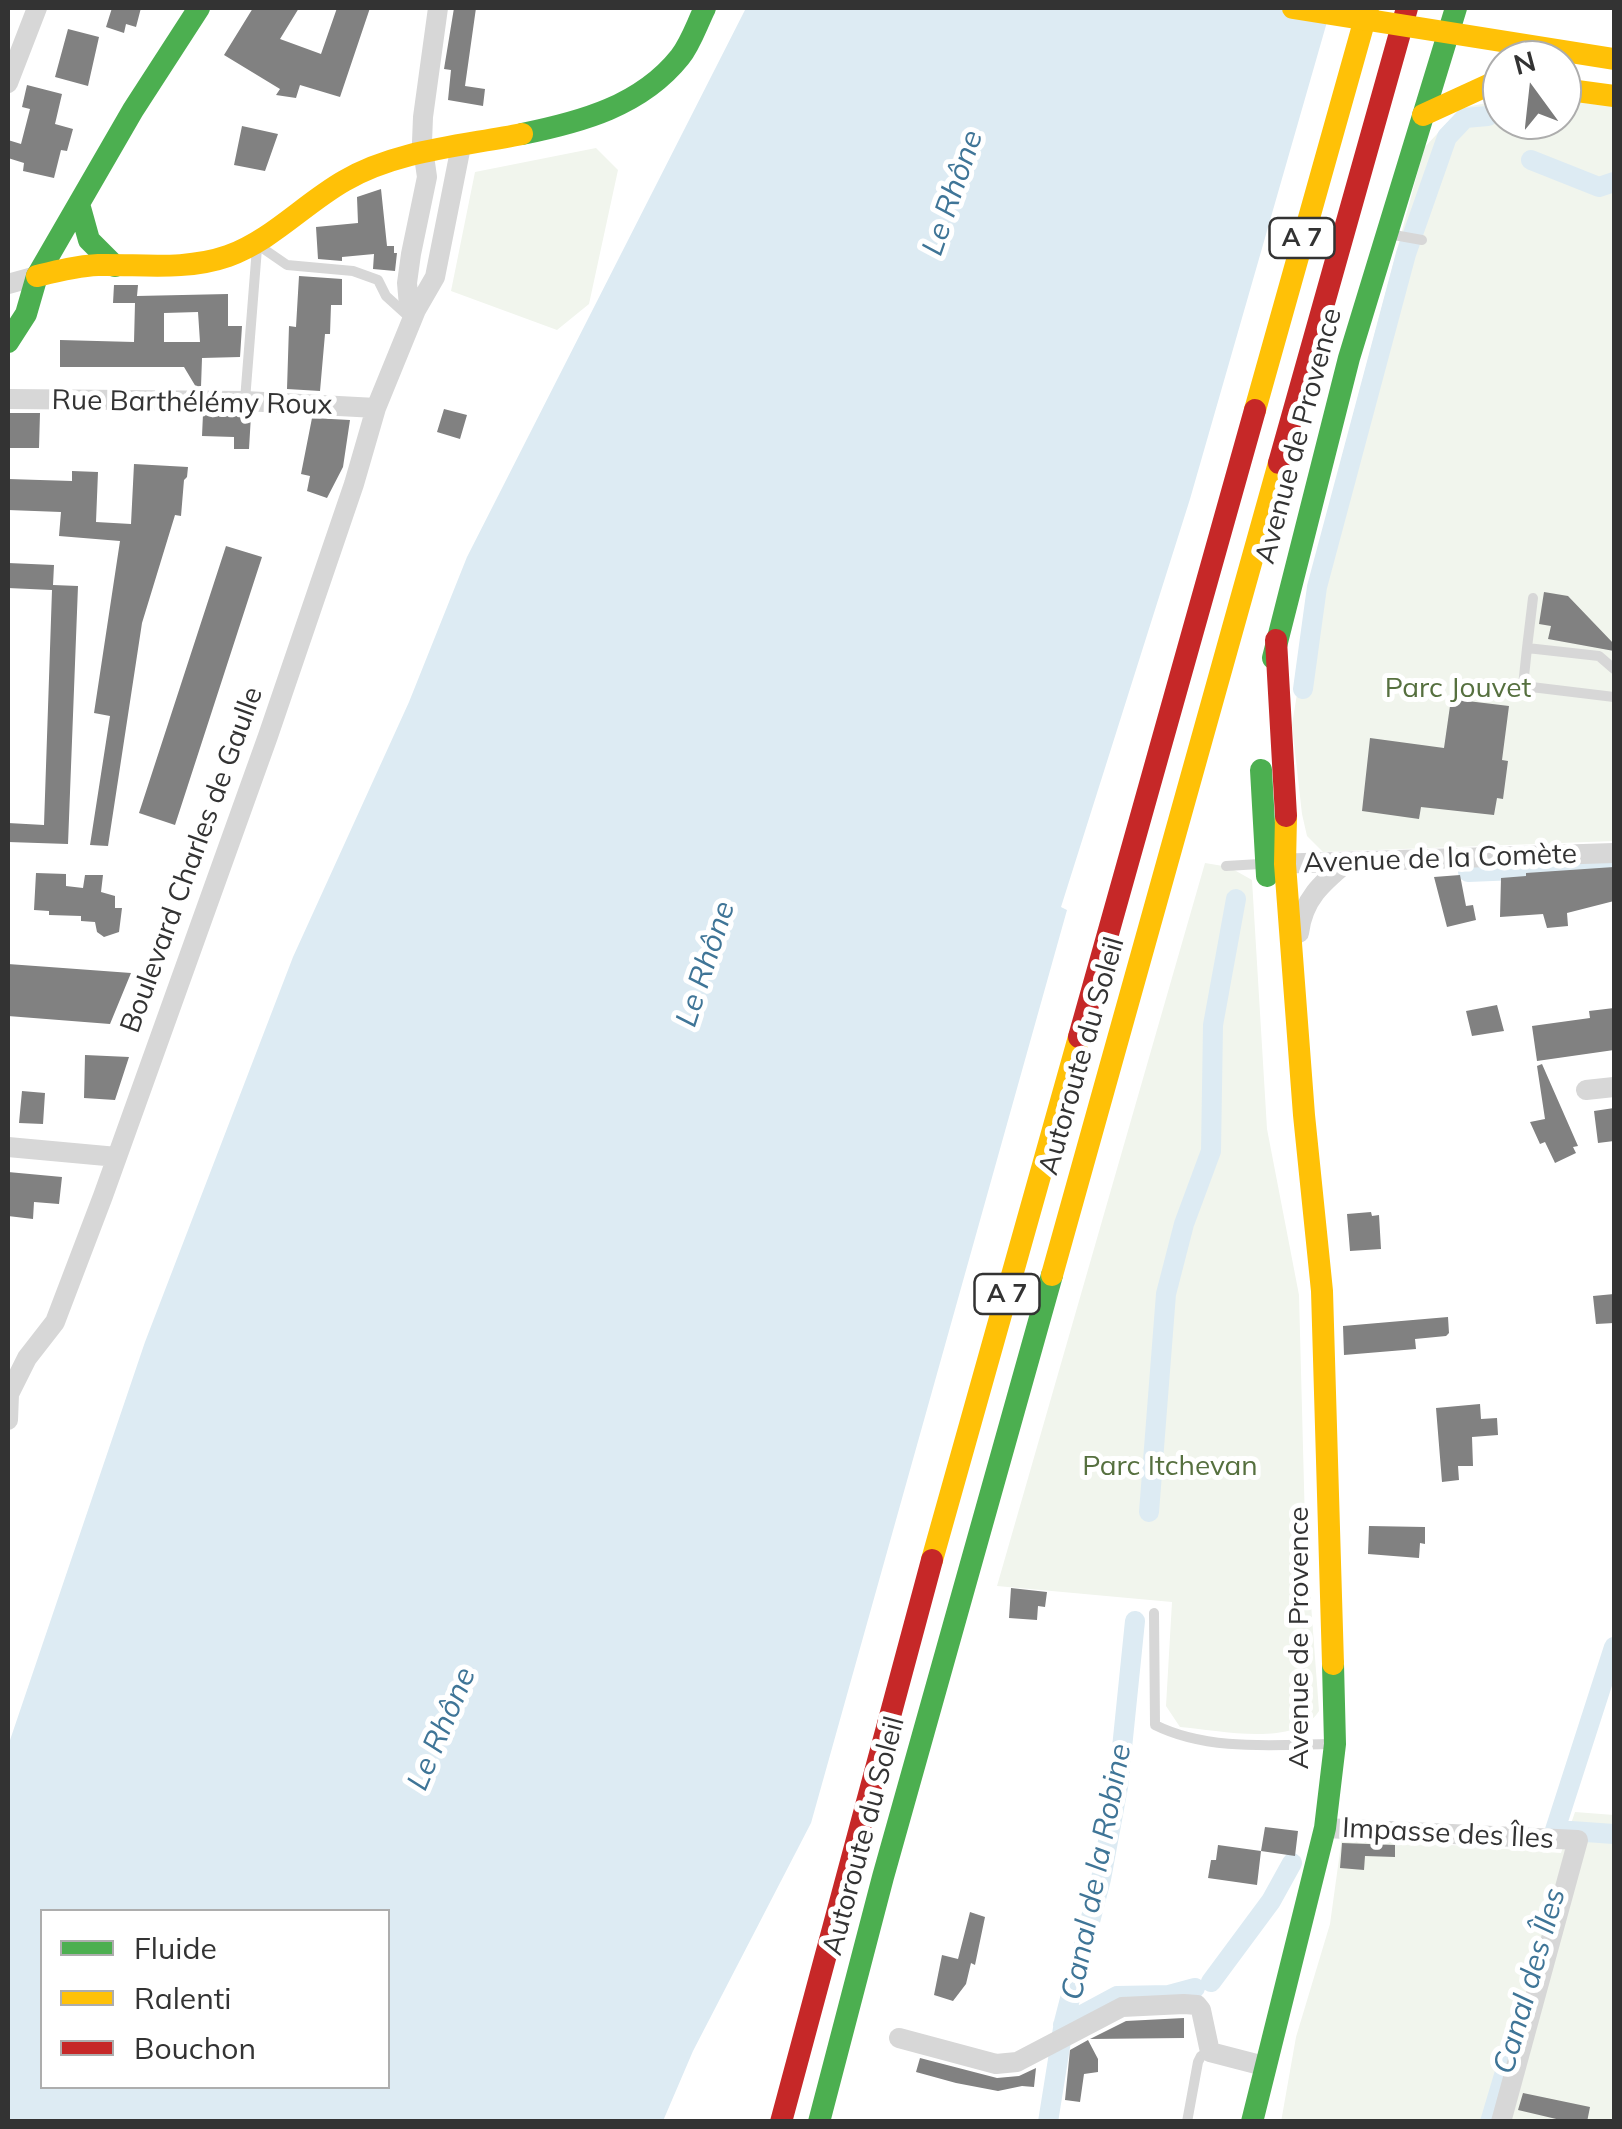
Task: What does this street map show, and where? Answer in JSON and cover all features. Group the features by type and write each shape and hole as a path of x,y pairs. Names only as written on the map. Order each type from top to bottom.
{"main road":[{"path":"8,342 26,314 37,276 133,110 198,8"},
{"path":"8,303 37,276 83,266 204,262 258,245 367,169 424,153 583,122 633,98 665,74 688,49 705,8"},
{"path":"1292,8 1614,59"},
{"name":"Autoroute du Soleil","path":"780,2122 903,1666 1368,8"},
{"path":"1404,8 1614,43"},
{"name":"Autoroute du Soleil","path":"819,2122 898,1822 1404,8"},
{"name":"Avenue de Provence","path":"1252,2122 1325,1828 1335,1744 1320,1264 1294,980 1260,737 1276,640 1348,358 1456,8"},
{"path":"1435,75 1482,80"},
{"path":"1423,115 1482,89"},
{"path":"1582,92 1614,96"},
{"path":"79,204 89,244 115,266"},
{"name":"Avenue de Provence","path":"1276,864 1287,1149 1320,1264"}],"street":[{"path":"9,77 37,8"},
{"name":"Boulevard Charles de Gaulle","path":"414,315 409,306 408,283 428,177 423,116 438,8"},
{"name":"Boulevard Charles de Gaulle","path":"8,1420 8,1394 27,1358 55,1322 117,1158 268,736 376,408 414,315 435,277 461,146"},
{"path":"8,284 37,276"},
{"name":"Rue Barthélémy Roux","path":"13,399 376,408"},
{"name":"Avenue de la Comète","path":"1276,864 1614,853"},
{"name":"Avenue de Provence","path":"1294,980 1304,905 1313,892 1348,862"},
{"path":"1586,1090 1614,1087"},
{"path":"8,1147 117,1158"},
{"name":"Impasse des Îles","path":"1325,1828 1578,1840 1501,2122"},
{"path":"898,2038 996,2064 1018,2062 1113,2009 1184,2004 1201,2010 1210,2052 1264,2066"}],"lane":[{"path":"1387,233 1422,240"},
{"path":"245,402 258,245 287,265 353,271 378,280 386,296 414,315"},
{"path":"1533,598 1524,686 1614,696"},
{"path":"1527,648 1599,656 1614,670"},
{"path":"1226,866 1276,864"},
{"path":"1154,1613 1156,1725 1180,1738 1252,1745 1335,1744"},
{"path":"1187,2122 1198,2062 1210,2052"}],"green space":[{"name":"Parc Jouvet","path":"1582,103 1614,106 1614,841 1323,852 1307,836 1292,725 1324,525 1424,148 1461,108 1482,104 1482,140 1582,140"},
{"path":"596,148 618,170 589,304 557,330 451,291 475,172"},
{"name":"Parc Itchevan","path":"1205,863 1229,867 1252,880 1267,1129 1299,1295 1305,1524 1319,1711 1293,1730 1275,1733 1180,1727 1166,1706 1172,1602 997,1586"},
{"path":"1575,1812 1614,1815 1614,2121 1281,2122 1296,2037 1330,1924 1342,1837 1561,1853"}],"water":[{"name":"Le Rhône","path":"746,8 1331,8 1190,499 1061,907 1067,910 811,1823 693,2051 663,2121 8,2122 8,1746 145,1342 293,957 409,702 467,557"}],"building":[{"path":"112,8 141,8 136,27 126,24 124,33 106,27"},
{"path":"253,8 299,8 280,39 321,54 337,8 370,8 340,97 300,85 296,98 276,95 280,89 224,55"},
{"path":"454,8 476,8 465,86 485,89 483,106 448,100 451,70 444,69"},
{"path":"68,29 99,37 88,86 55,77"},
{"path":"27,85 62,94 55,124 73,129 67,151 61,150 54,178 23,171 24,163 8,158 8,140 21,144 30,109 22,107"},
{"path":"242,126 278,134 265,171 234,165"},
{"path":"381,189 387,246 394,246 397,253 395,271 373,269 374,254 342,257 342,261 318,259 316,227 358,223 357,197"},
{"path":"299,276 342,279 342,305 331,305 330,334 325,334 320,391 287,389 289,326 296,327"},
{"path":"114,285 138,285 137,296 228,294 228,326 242,326 240,357 202,358 201,387 196,387 184,367 60,367 60,340 134,342 135,303 113,303","holes":["198,312 200,342 164,342 164,313"]},
{"path":"444,409 467,415 460,439 437,432"},
{"path":"8,413 40,413 39,448 8,448"},
{"path":"203,414 251,415 249,449 234,449 234,437 202,436"},
{"path":"312,418 350,420 343,467 327,498 307,491 310,476 301,474"},
{"path":"134,464 188,467 187,477 181,516 175,515 142,623 108,846 90,845 110,716 94,713 120,541 59,536 61,512 8,510 8,479 72,481 72,471 98,472 96,522 131,524"},
{"path":"226,546 262,557 175,825 139,813"},
{"path":"8,563 54,565 53,585 78,586 68,844 8,842 8,823 44,825 52,590 8,588"},
{"path":"1544,592 1568,596 1614,644 1614,651 1548,639 1551,626 1539,624"},
{"path":"1451,699 1509,706 1502,760 1508,761 1503,799 1497,798 1494,815 1421,807 1419,819 1362,811 1370,738 1444,748"},
{"path":"1614,867 1614,901 1567,913 1568,926 1547,928 1543,914 1500,917 1501,878"},
{"path":"36,873 66,874 66,886 83,888 85,875 103,875 101,892 115,896 115,908 122,908 119,932 104,937 97,932 95,922 81,921 81,916 49,915 49,911 34,910"},
{"path":"1460,875 1466,906 1473,905 1476,920 1447,927 1434,877"},
{"path":"8,964 131,973 110,1024 8,1016"},
{"path":"1497,1005 1504,1031 1472,1036 1466,1011"},
{"path":"1614,1008 1614,1050 1537,1061 1532,1026 1590,1018 1589,1011"},
{"path":"85,1055 129,1057 115,1100 84,1098"},
{"path":"1542,1064 1578,1146 1573,1147 1576,1153 1555,1163 1530,1122 1545,1119 1537,1066"},
{"path":"22,1091 45,1093 43,1124 19,1123"},
{"path":"1614,1108 1614,1141 1598,1143 1594,1111"},
{"path":"8,1172 62,1177 59,1204 34,1202 33,1219 8,1216"},
{"path":"1371,1212 1372,1216 1379,1215 1381,1249 1350,1251 1347,1214"},
{"path":"1614,1294 1614,1323 1596,1324 1593,1296"},
{"path":"1448,1317 1446,1336 1415,1339 1416,1349 1344,1355 1343,1326"},
{"path":"1480,1404 1481,1419 1497,1418 1498,1435 1472,1437 1473,1466 1458,1466 1459,1480 1442,1482 1436,1408"},
{"path":"1369,1526 1425,1527 1425,1544 1420,1543 1419,1558 1368,1554"},
{"path":"1011,1588 1047,1592 1045,1607 1038,1606 1037,1620 1009,1618"},
{"path":"1265,1827 1298,1831 1295,1856 1261,1851"},
{"path":"1342,1843 1395,1845 1395,1857 1365,1856 1364,1870 1340,1868"},
{"path":"1218,1845 1261,1851 1257,1885 1208,1878"},
{"path":"970,1912 985,1917 975,1965 971,1963 966,1984 953,2001 934,1995 942,1955 958,1959"},
{"path":"1184,2018 1184,2038 1090,2039 1126,2021"},
{"path":"1088,2040 1098,2059 1098,2072 1084,2074 1080,2102 1065,2100 1070,2050"},
{"path":"920,2058 997,2078 1019,2076 1036,2068 1034,2087 998,2091 956,2083 916,2072"},
{"path":"1523,2093 1590,2107 1587,2122 1569,2122 1518,2110"}],"waterway":[{"path":"1303,689 1317,587 1406,254 1447,137 1465,118 1482,117"},
{"path":"1531,160 1599,187 1614,182"},
{"path":"1468,872 1614,866"},
{"name":"Canal de la Robine","path":"1149,1512 1166,1294 1184,1224 1211,1151 1213,1025 1236,899"},
{"name":"Canal de la Robine","path":"1048,2122 1064,2022 1101,1879 1118,1787 1135,1621"},
{"name":"Canal des Îles","path":"1555,1830 1614,1647"},
{"path":"1557,1830 1614,1834"},
{"path":"1211,1982 1271,1901 1292,1863"},
{"path":"1063,2025 1117,1996 1169,1995 1195,1988"},
{"name":"Canal des Îles","path":"1490,2122 1513,2045"}],"traffic: fast":[{"path":"8,342 26,314 37,276 133,110 199,8"},
{"path":"522,134 588,117 647,88 680,57 705,8"},
{"path":"1273,658 1349,358 1456,8"},
{"path":"79,204 89,240 115,266"},
{"path":"1261,770 1267,876"},
{"path":"819,2122 883,1877 1052,1275"},
{"path":"1252,2122 1325,1828 1335,1744 1333,1664"}],"traffic: slow":[{"path":"1293,8 1614,59"},
{"path":"1255,410 1368,8"},
{"path":"1423,115 1482,88"},
{"path":"1582,92 1614,96"},
{"path":"37,276 90,266 212,261 259,241 329,190 364,171 431,150 522,134"},
{"path":"1052,1275 1279,463"},
{"path":"1286,816 1285,864 1304,1115 1322,1291 1333,1664"},
{"path":"932,1560 1079,1037"}],"traffic: jam":[{"path":"1279,463 1407,8"},
{"path":"1079,1037 1255,410"},
{"path":"1276,640 1286,816"},
{"path":"781,2122 932,1560"}]}
